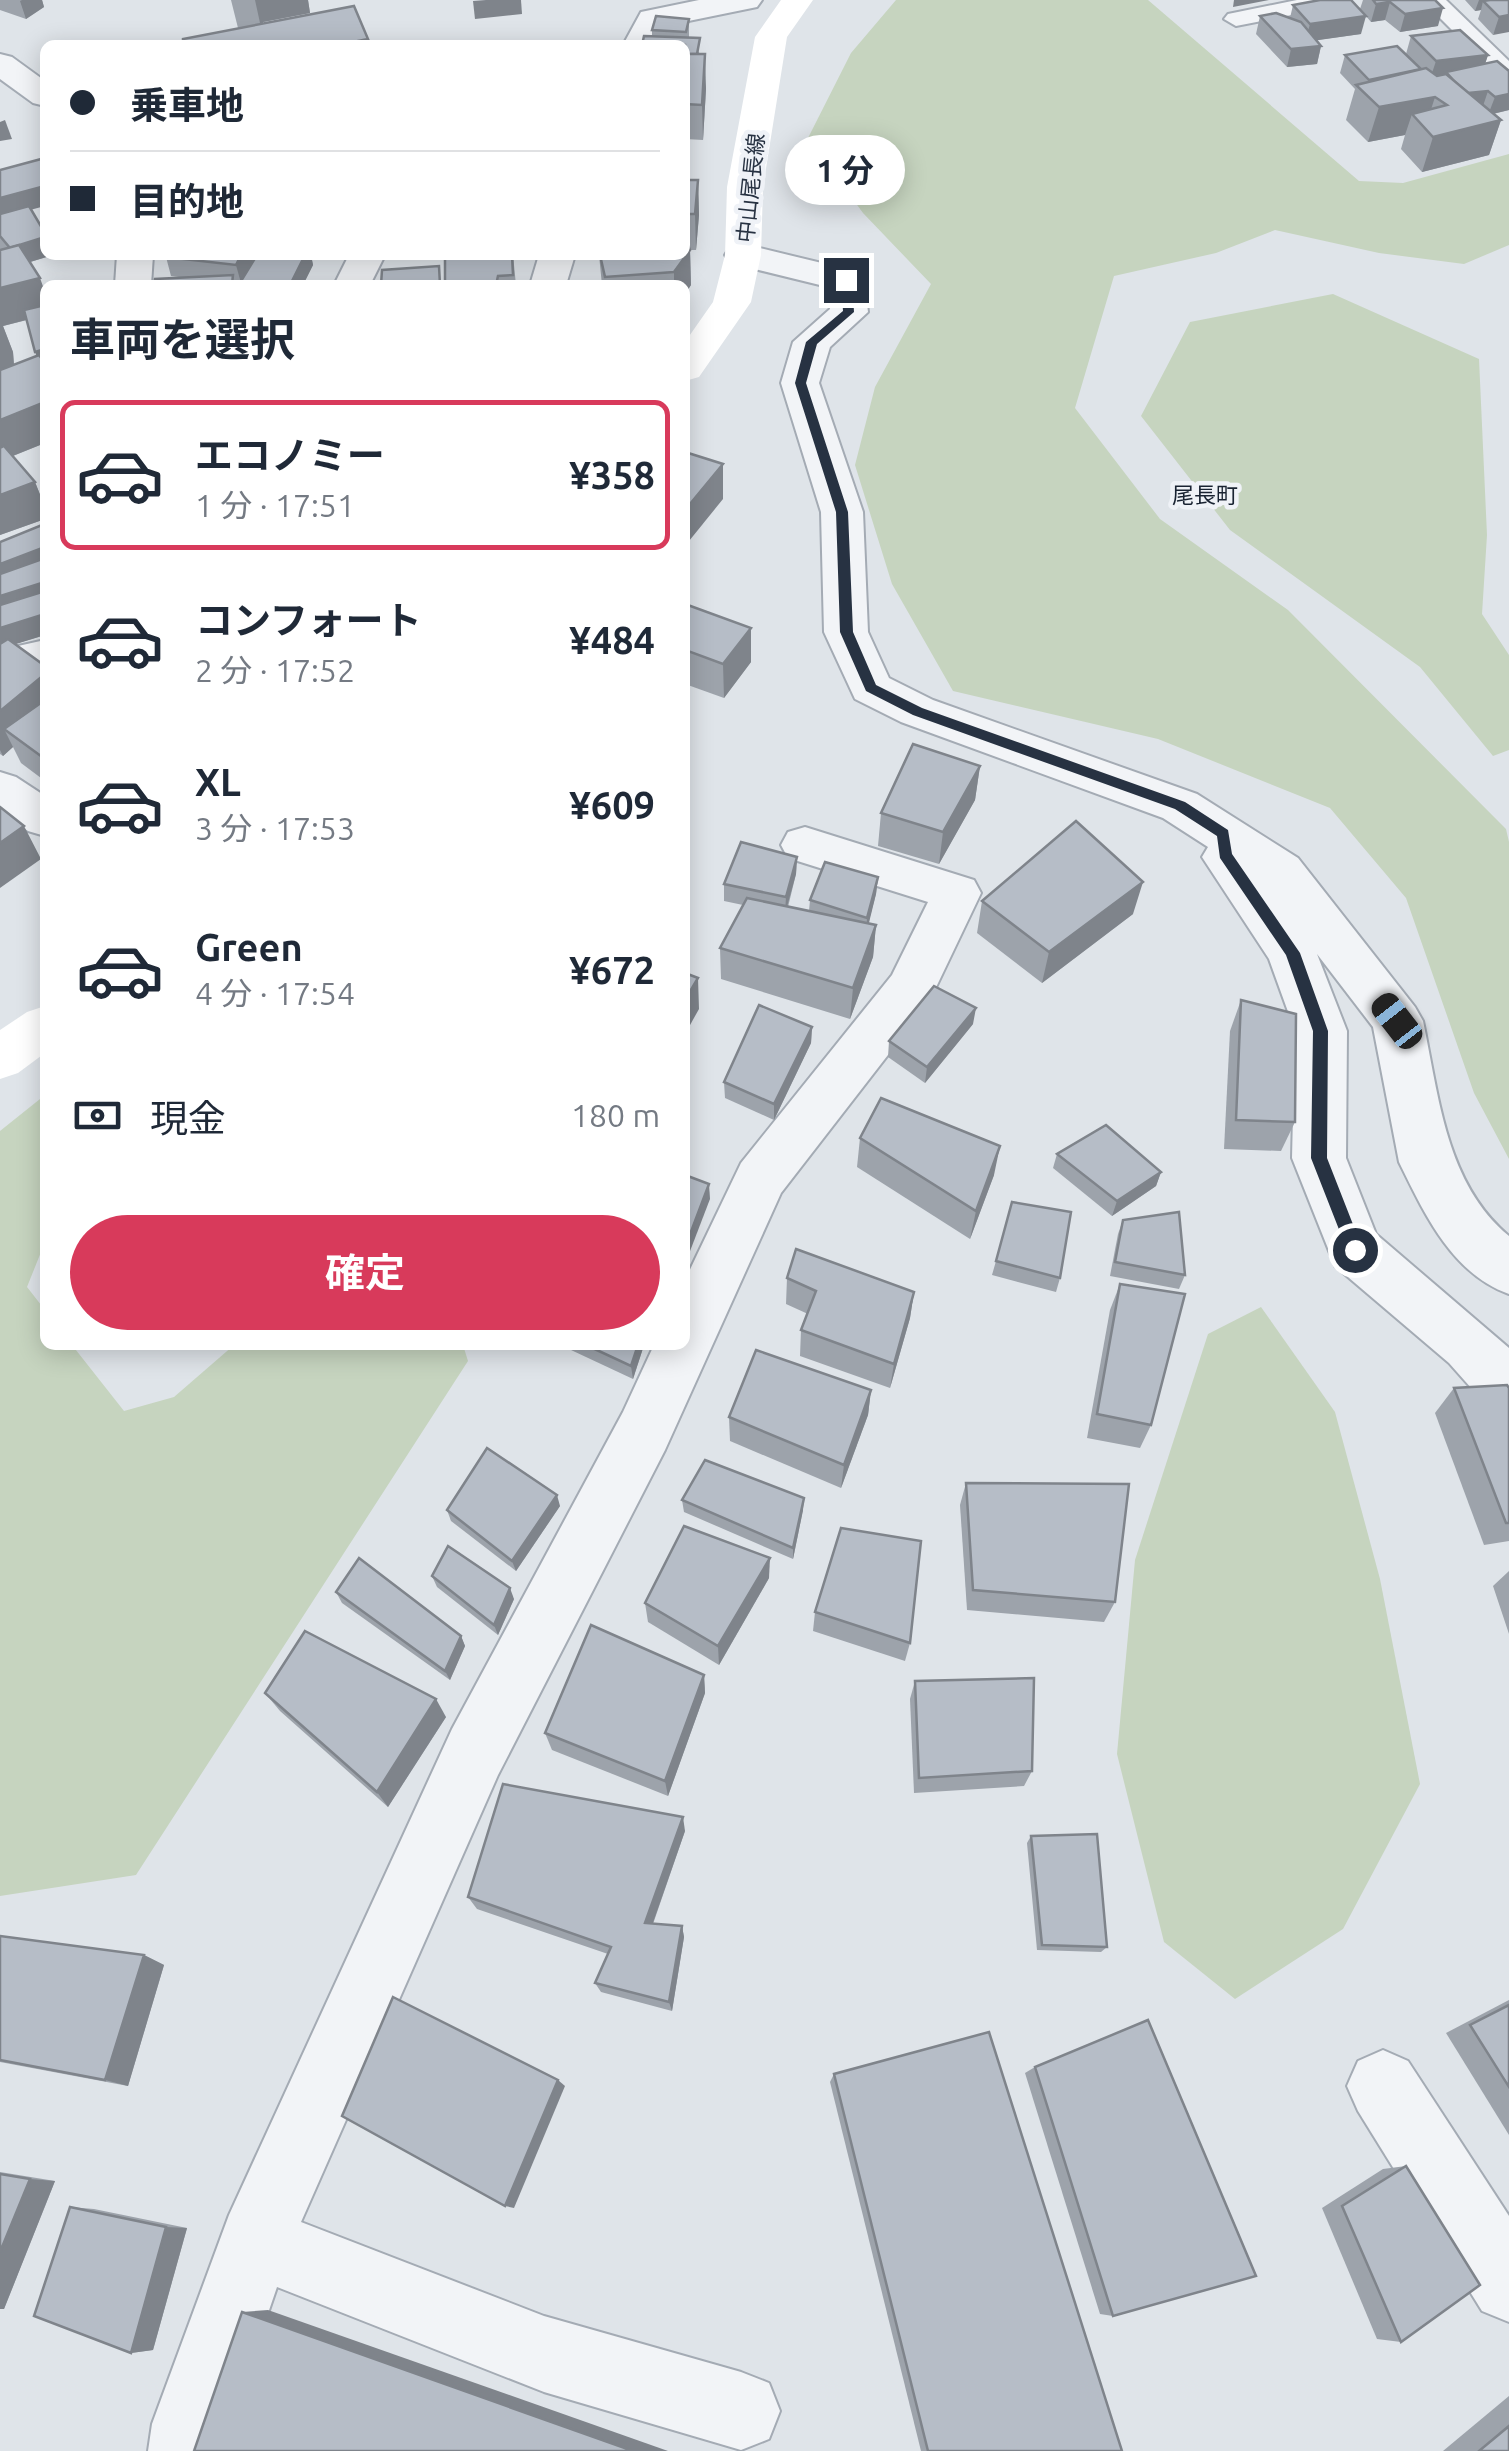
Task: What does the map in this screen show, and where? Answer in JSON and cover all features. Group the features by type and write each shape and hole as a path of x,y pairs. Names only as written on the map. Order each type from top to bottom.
{"main road":[{"name":"中山尾長線","path":"690,362 732,302 743,255 745,187 772,36 796,0"},
{"path":"0,1058 40,1030"}],"street":[{"path":"641,40 652,18 746,0"},
{"path":"0,64 40,92"},
{"path":"743,255 846,280 849,312 812,342 800,383 842,512 846,632 871,688 918,712 1180,806 1281,871 1397,1021 1426,1162 1471,1238 1509,1270"},
{"path":"0,664 40,656"},
{"path":"0,789 40,815"},
{"path":"1224,834 1225,854 1292,953 1321,1031 1319,1158 1355,1250 1469,1345 1509,1388"},
{"path":"690,1330 760,1179 911,988 958,893 805,845"},
{"path":"187,2451 191,2424 255,2241 476,1752 644,1431 681,1350"},
{"path":"1383,2086 1500,2250"},
{"path":"255,2241 544,2354 741,2412"}],"lane":[{"path":"1236,19 1332,0"},
{"path":"1432,0 1509,74"}],"green space":[{"path":"896,0 1148,0 1359,181 1403,183 1509,154 1509,245 1464,264 1379,253 1275,230 1216,253 1114,276 1075,408 1160,519 1288,610 1506,829 1509,1159 1474,1093 1406,898 1330,808 1158,739 953,691 892,584 855,465 875,387 931,284 863,213 808,138 851,53"},
{"path":"1333,294 1479,359 1487,535 1482,614 1509,655 1509,750 1493,756 1420,667 1230,530 1141,416 1190,322"},
{"path":"40,1099 40,1254 27,1287 40,1304 40,1350 76,1350 124,1411 174,1397 228,1350 465,1350 468,1361 136,1875 0,1896 0,1131"},
{"path":"1261,1307 1335,1412 1380,1579 1420,1784 1343,1929 1235,1999 1164,1942 1117,1754 1135,1560 1208,1334"}],"building":[{"path":"1351,0 1366,16 1310,24 1293,5"},
{"path":"1373,0 1435,0 1443,8 1405,14 1390,2 1376,4"},
{"path":"1509,0 1509,15 1499,17 1483,1"},
{"path":"354,6 368,39 183,40"},
{"path":"1276,13 1301,22 1321,46 1291,49 1260,16"},
{"path":"656,16 689,19 686,32 652,30"},
{"path":"1460,30 1488,55 1436,61 1411,36"},
{"path":"644,36 700,38 697,54 690,54 690,40 643,40"},
{"path":"1397,46 1421,69 1369,80 1345,55"},
{"path":"690,54 705,54 702,105 690,104"},
{"path":"1497,61 1509,71 1509,94 1495,97 1488,91 1468,93 1446,72"},
{"path":"1426,68 1437,76 1446,74 1501,120 1433,137 1412,114 1447,105 1435,97 1379,107 1356,85"},
{"path":"40,159 40,187 0,198 0,170"},
{"path":"690,180 698,180 695,214 690,214"},
{"path":"29,206 40,225 40,239 10,248 0,236 0,214"},
{"path":"19,245 40,278 0,288 0,250"},
{"path":"192,260 238,260 236,265"},
{"path":"254,260 302,260 292,280 242,280"},
{"path":"445,260 512,260 513,275 498,276 497,280 445,280"},
{"path":"601,260 683,260 674,272 605,277"},
{"path":"439,266 440,280 381,280 382,270"},
{"path":"233,275 232,280 155,279"},
{"path":"40,306 40,350 35,352 24,310"},
{"path":"39,355 40,404 0,420 0,370"},
{"path":"4,446 35,482 0,495 0,448"},
{"path":"690,454 723,464 690,504"},
{"path":"40,526 40,549 0,564 0,542"},
{"path":"40,560 40,584 0,596 0,574"},
{"path":"40,593 40,616 0,628 0,605"},
{"path":"690,606 751,628 723,664 690,652"},
{"path":"8,639 40,662 40,678 0,711 0,644"},
{"path":"40,704 40,755 4,729"},
{"path":"913,744 980,766 943,832 881,813"},
{"path":"0,807 24,826 0,843"},
{"path":"1076,821 1143,882 1049,952 982,901"},
{"path":"741,842 797,857 786,897 724,884"},
{"path":"825,862 878,877 867,918 810,900"},
{"path":"747,898 876,925 853,988 720,948"},
{"path":"690,975 698,978 690,992"},
{"path":"934,986 976,1008 927,1067 889,1041"},
{"path":"1241,1000 1296,1014 1295,1122 1236,1120"},
{"path":"759,1005 812,1027 774,1104 724,1082"},
{"path":"881,1098 1000,1146 976,1211 860,1138"},
{"path":"1106,1125 1161,1172 1117,1201 1057,1154"},
{"path":"690,1177 709,1184 690,1234"},
{"path":"1012,1202 1071,1212 1060,1278 996,1261"},
{"path":"1179,1212 1185,1275 1115,1262 1123,1220"},
{"path":"796,1249 914,1292 894,1364 801,1330 816,1291 787,1278"},
{"path":"1120,1284 1185,1294 1151,1425 1097,1414"},
{"path":"597,1350 636,1350 631,1366"},
{"path":"756,1350 871,1390 844,1465 729,1417"},
{"path":"1454,1388 1509,1388 1509,1523"},
{"path":"487,1448 557,1495 512,1561 447,1510"},
{"path":"705,1460 804,1498 793,1548 682,1500"},
{"path":"966,1483 1129,1484 1115,1602 973,1590"},
{"path":"684,1526 770,1558 718,1646 645,1603"},
{"path":"841,1528 921,1541 910,1643 815,1612"},
{"path":"448,1546 510,1588 494,1625 432,1576"},
{"path":"359,1558 461,1636 445,1671 336,1592"},
{"path":"591,1625 704,1675 665,1781 545,1733"},
{"path":"305,1631 436,1699 377,1792 265,1693"},
{"path":"1034,1678 1032,1771 919,1778 915,1681"},
{"path":"503,1784 683,1817 645,1923 682,1926 669,2002 595,1983 611,1947 468,1897"},
{"path":"1097,1834 1107,1947 1042,1945 1031,1836"},
{"path":"0,1936 144,1955 105,2080 0,2060"},
{"path":"393,1997 558,2080 505,2206 342,2116"},
{"path":"1509,2005 1509,2087 1470,2025"},
{"path":"1148,2020 1256,2276 1113,2316 1035,2067"},
{"path":"989,2032 1122,2451 928,2451 834,2074"},
{"path":"1406,2166 1480,2285 1401,2342 1342,2206"},
{"path":"0,2174 30,2179 0,2252"},
{"path":"70,2207 166,2227 131,2353 34,2316"},
{"path":"242,2312 633,2451 194,2451"},
{"path":"1509,2426 1509,2451 1479,2451"}],"district":[{"name":"尾長町","path":"1205,494"}],"route":[{"path":"846,280 849,312 812,342 800,383 842,512 846,632 871,688 918,712 1180,806 1224,834 1225,854 1292,953 1321,1031 1319,1158 1355,1250"}]}
